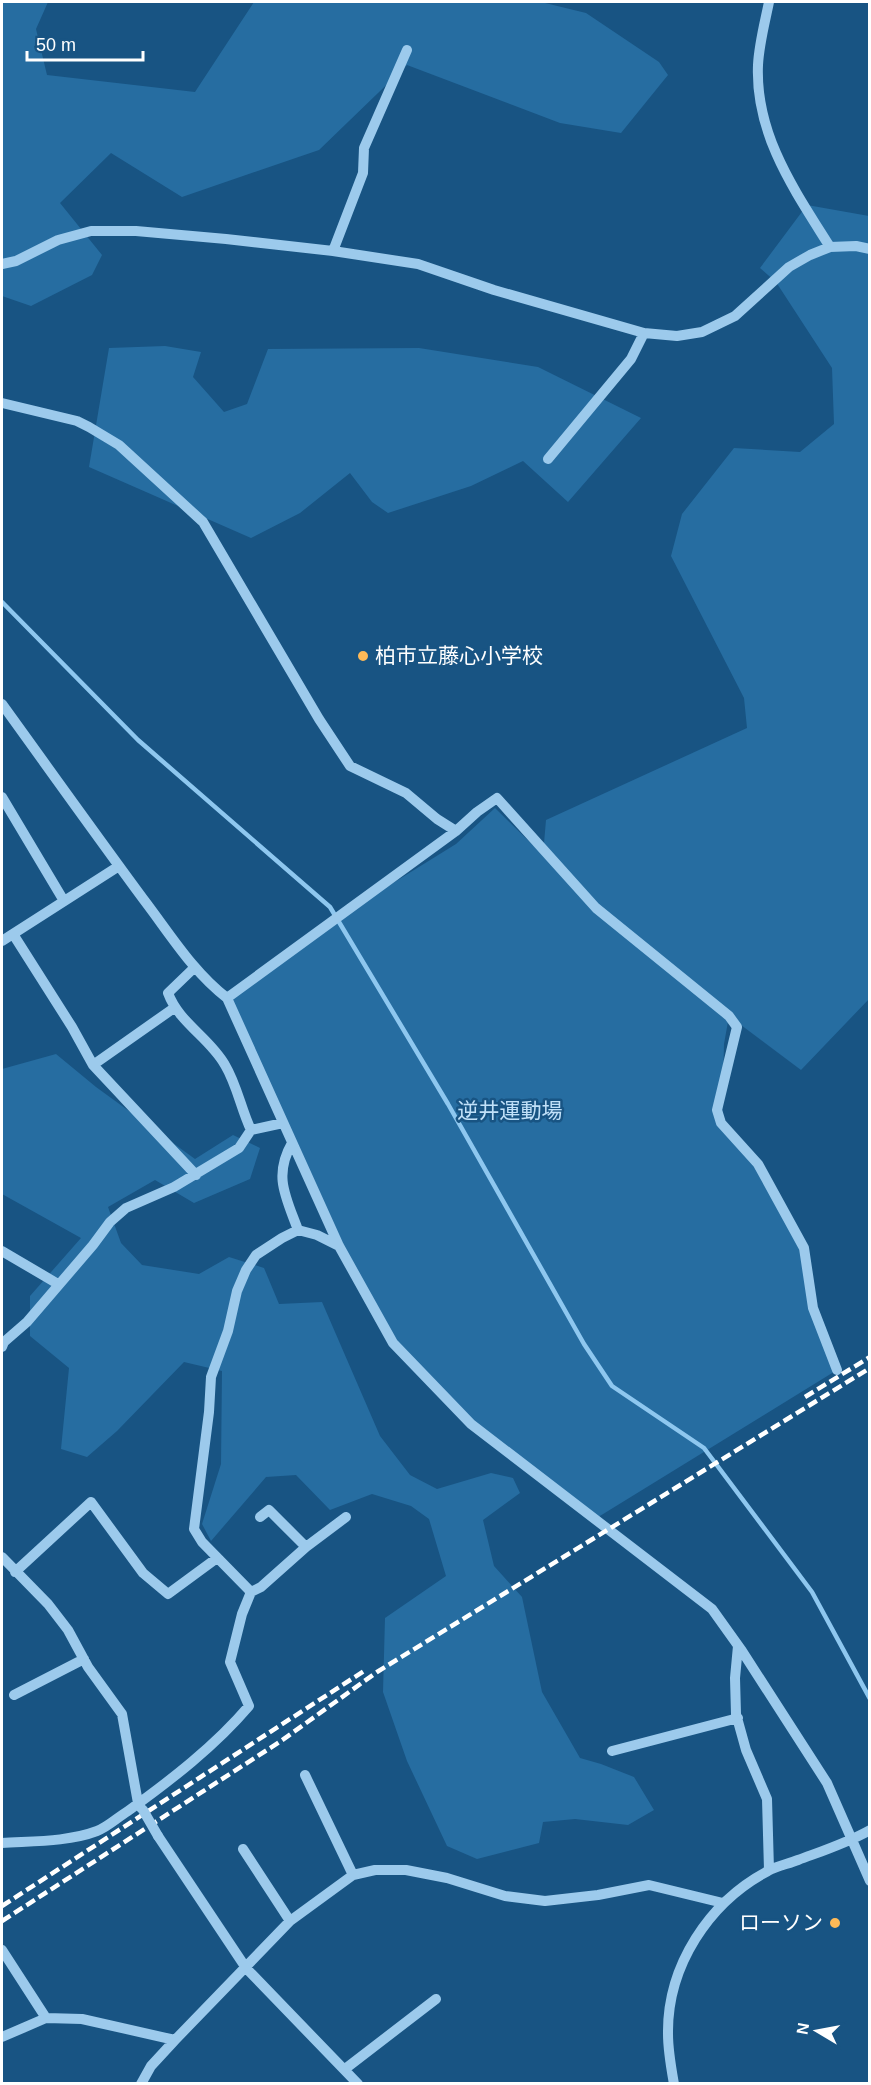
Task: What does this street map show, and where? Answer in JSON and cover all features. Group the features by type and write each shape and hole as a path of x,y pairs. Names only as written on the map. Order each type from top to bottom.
{"street":[{"path":"769,2 758,64 759,95 765,126 785,174 830,247"},
{"path":"333,251 363,173 364,148 407,50"},
{"path":"2,264 16,261 75,234 113,230 333,251 418,264 495,290 644,333 677,336 702,332 719,324 745,308 789,267 810,255 830,247 856,246 870,249"},
{"path":"548,459 631,359 644,333"},
{"path":"2,403 77,421 89,427 118,445 203,522 314,710 350,766 406,793 437,819 456,831"},
{"path":"2,704 195,967 213,987 227,998 339,1246 393,1343 471,1424 712,1609 826,1783 870,1881"},
{"path":"2,797 64,901"},
{"path":"227,998 456,831 497,798 596,908 729,1016 737,1027 717,1110 722,1123 758,1164 804,1248 813,1308 837,1370"},
{"path":"2,941 119,866"},
{"path":"13,934 72,1027 93,1065 196,1175"},
{"path":"195,967 168,993 174,1008 226,1065 242,1112 251,1130"},
{"path":"93,1065 174,1008"},
{"path":"2,1347 4,1342 27,1322 110,1222 126,1208 196,1175 239,1148 251,1130 283,1123"},
{"path":"292,1143 283,1158 281,1174 286,1199 298,1230"},
{"path":"251,1592 202,1542 194,1529 209,1412 211,1377 228,1331 237,1291 246,1270 256,1255 298,1230 317,1235 339,1246"},
{"path":"2,1251 58,1284"},
{"path":"15,1572 91,1502 143,1573 168,1594 217,1558"},
{"path":"260,1517 269,1510 306,1547"},
{"path":"2,1843 84,1835 100,1830 141,1807 218,1740 249,1706 230,1662 242,1614 251,1592 261,1587 306,1547 346,1517"},
{"path":"2,1557 48,1604 68,1630 84,1659 122,1714 141,1807 246,1968 358,2084"},
{"path":"738,1646 735,1678 738,1718 746,1750 767,1799 769,1870"},
{"path":"14,1695 84,1659"},
{"path":"612,1751 738,1718"},
{"path":"305,1775 353,1875"},
{"path":"674,2084 669,2056 668,2031 675,1984 687,1954 702,1928 723,1904 769,1870 852,1840 870,1830"},
{"path":"243,1850 290,1921"},
{"path":"141,2084 152,2066 174,2040 290,1921 353,1875 375,1870 406,1870 447,1878 505,1896 545,1901 598,1895 649,1885 723,1904"},
{"path":"2,1950 46,2018"},
{"path":"345,2069 436,1999"},
{"path":"2,2037 46,2018 82,2019 174,2040"}],"green space":[{"path":"2,2 48,2 36,29 47,75 195,92 254,2 541,2 586,13 659,62 668,75 621,133 560,123 407,65 319,150 182,197 111,153 60,203 102,255 92,275 31,306 2,296"},
{"name":"逆井運動場","path":"807,205 869,216 869,999 801,1070 729,1016 724,1044 722,1123 758,1164 804,1248 813,1308 837,1370 595,1519 471,1424 393,1343 348,1265 227,998 322,927 456,844 495,808 543,855 546,820 747,728 744,698 671,556 682,514 734,448 800,452 834,424 832,368 776,282 760,268"},
{"path":"165,346 201,352 193,377 224,412 247,404 268,349 419,348 538,367 641,418 568,502 523,461 471,486 388,513 372,502 350,473 300,513 251,538 89,467 109,348"},
{"path":"56,1054 96,1087 195,1159 233,1135 260,1148 250,1179 194,1203 155,1180 108,1207 121,1243 142,1265 199,1274 229,1257 264,1268 279,1304 322,1302 380,1436 410,1475 437,1489 491,1473 513,1478 520,1493 483,1520 494,1566 522,1597 542,1692 580,1758 634,1777 654,1810 628,1825 575,1819 543,1822 539,1843 477,1859 447,1846 407,1761 383,1692 385,1618 446,1576 429,1519 411,1506 372,1494 330,1510 296,1475 266,1477 211,1541 202,1524 221,1464 222,1371 184,1362 117,1431 87,1457 61,1449 69,1368 30,1336 30,1296 81,1238 2,1194 2,1069"}],"waterway":[{"path":"2,602 138,740 330,907 448,1104 584,1344 612,1386 704,1448 812,1592 870,1699"}],"railway":[{"path":"805,1397 870,1357"},
{"path":"2,1921 281,1741 377,1672 870,1368"},
{"path":"2,1906 364,1671"}],"place":[{"name":"柏市立藤心小学校","path":"363,656"},
{"name":"ローソン","path":"835,1923"}]}
